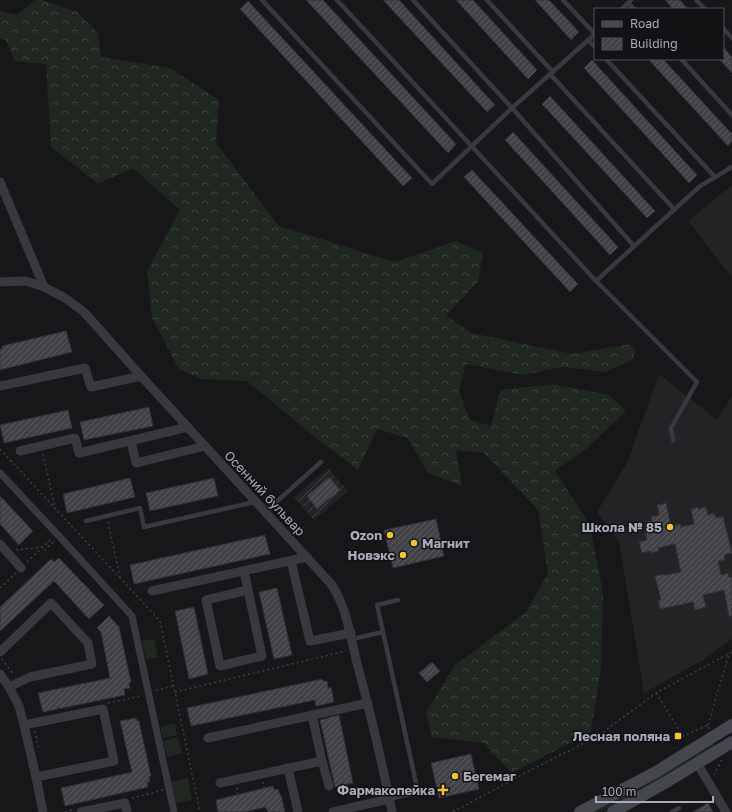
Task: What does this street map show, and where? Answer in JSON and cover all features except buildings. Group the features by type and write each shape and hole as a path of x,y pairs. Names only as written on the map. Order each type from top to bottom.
{"main road":[{"path":"580,812 656,772 732,725"},
{"path":"613,812 732,742"}],"street":[{"path":"0,182 4,201 44,287"},
{"name":"Осенний бульвар","path":"0,282 26,281 44,287 65,298 84,312 332,585 343,607 351,636 368,703 392,812"},
{"path":"0,386 86,368 91,387 141,376"},
{"path":"20,451 75,438 79,453 188,427"},
{"path":"131,441 136,463 205,446"},
{"path":"0,473 58,534 132,616 174,812"},
{"path":"0,544 21,568"},
{"path":"152,592 307,558"},
{"path":"291,561 310,641 351,636"},
{"path":"244,571 262,656 220,666 206,600 248,590"},
{"path":"0,652 52,603 88,643 92,664 30,677 10,687"},
{"path":"0,674 10,687 19,706 43,812"},
{"path":"208,738 368,703"},
{"path":"24,725 103,709 114,761 36,777"},
{"path":"312,715 328,786"},
{"path":"220,783 322,761"},
{"path":"697,763 726,812"},
{"path":"288,768 298,812"},
{"path":"333,812 389,799"},
{"path":"81,812 125,803 127,812"}],"lane":[{"path":"262,0 432,184 512,108 594,35"},
{"path":"337,0 596,281 697,382 671,428 673,440"},
{"path":"413,0 512,108 634,246"},
{"path":"487,0 674,210"},
{"path":"563,0 594,33"},
{"path":"696,0 704,8"},
{"path":"724,29 732,38"},
{"path":"588,40 594,46"},
{"path":"607,60 715,177"},
{"path":"682,60 732,115"},
{"path":"596,281 699,187 707,181 732,168"},
{"path":"265,512 321,462"},
{"path":"86,520 140,508 144,527 255,502"},
{"path":"389,799 418,792 377,605 398,600"},
{"path":"351,636 383,632"},
{"path":"672,812 679,808"}],"path":[{"path":"41,446 55,509"},
{"path":"0,449 160,621 200,812"},
{"path":"106,516 120,578"},
{"path":"0,588 58,534"},
{"path":"16,550 43,547 45,550 58,534"},
{"path":"175,692 354,650"},
{"path":"453,812 598,736 656,693 732,652"},
{"path":"714,736 708,725 729,654"},
{"path":"148,692 174,686"},
{"path":"656,693 684,736 708,725"},
{"path":"714,776 725,754 721,748"},
{"path":"144,795 169,789"}],"shaded area":[{"path":"732,185 732,277 688,221"},
{"name":"Школа № 85","path":"659,374 717,420 732,396 732,639 703,660 644,693 619,541 597,512 627,463"},
{"path":"328,468 348,491 314,520 294,497"}],"green space":[{"path":"35,0 42,0 77,12 98,33 101,57 170,68 219,100 216,143 279,226 395,262 456,241 483,253 478,282 446,315 471,333 572,354 630,344 636,349 633,359 606,372 562,367 523,375 466,364 459,392 470,420 491,426 500,390 553,384 609,395 626,411 586,449 555,471 590,525 603,593 601,668 591,732 512,773 483,743 432,737 426,712 455,665 526,612 548,573 538,510 484,453 456,450 462,486 428,473 408,438 377,429 358,470 316,438 247,381 200,379 179,369 152,318 147,271 180,210 133,168 98,184 51,147 46,64 15,61 6,40 0,38 0,11 17,15"},
{"path":"154,639 158,657 146,660 142,641"},
{"path":"175,723 177,735 163,738 160,727"},
{"path":"178,737 182,753 167,757 163,741"},
{"path":"713,743 715,747 635,794 601,812 592,812"},
{"path":"188,778 192,800 176,803 171,782"}],"place":[{"name":"Школа № 85","path":"670,527"},
{"name":"Ozon","path":"390,535"},
{"name":"Магнит","path":"414,543"},
{"name":"Новэкс","path":"403,555"},
{"name":"Лесная поляна","path":"678,736"},
{"name":"Бегемаг","path":"455,776"},
{"name":"Фармакопейка","path":"443,790"}]}
